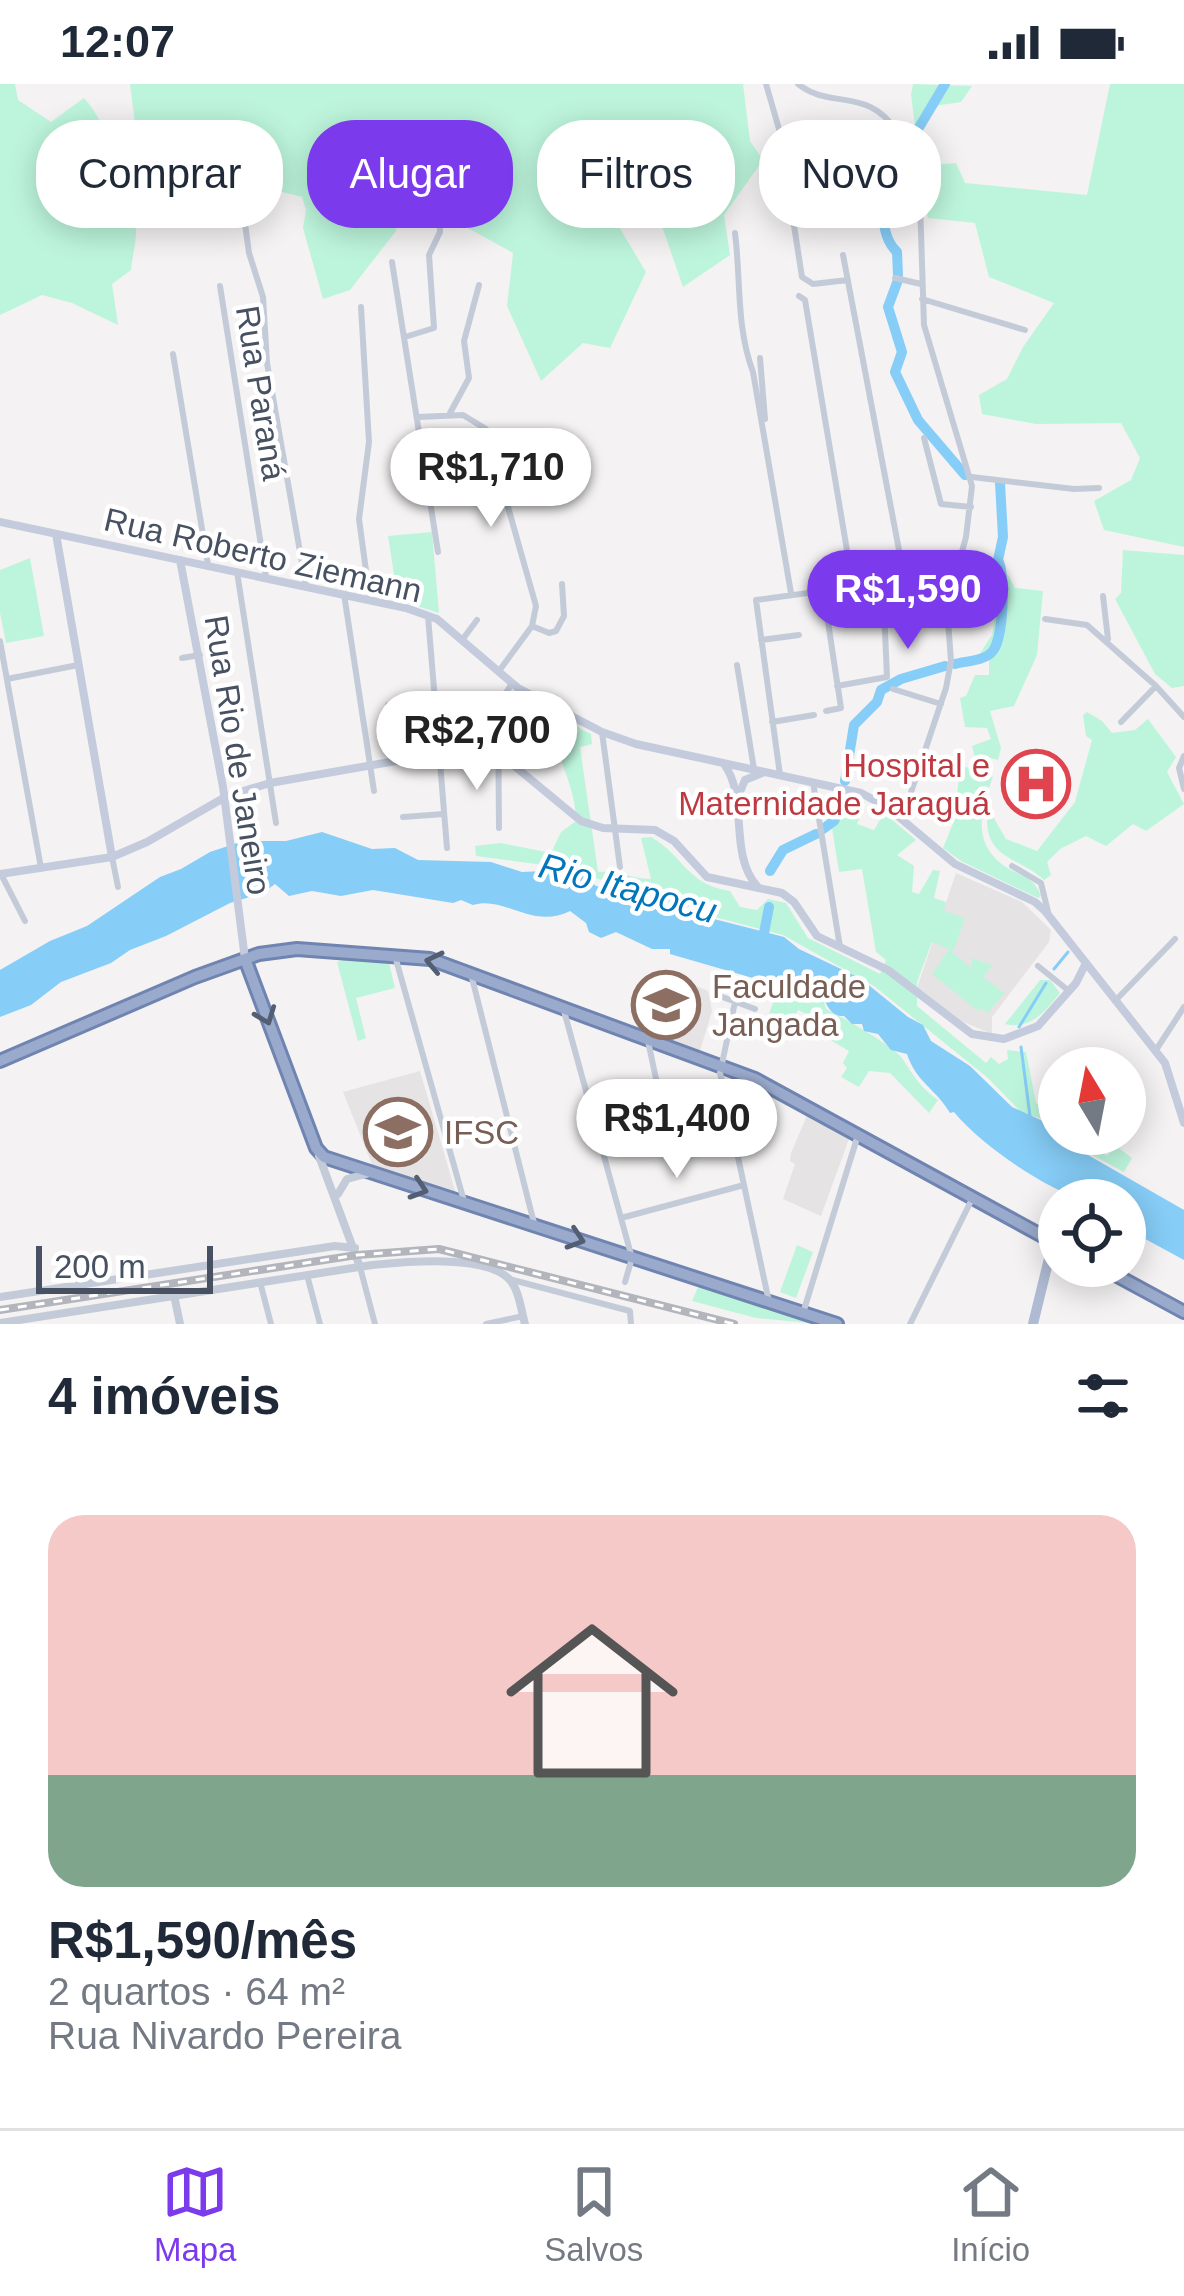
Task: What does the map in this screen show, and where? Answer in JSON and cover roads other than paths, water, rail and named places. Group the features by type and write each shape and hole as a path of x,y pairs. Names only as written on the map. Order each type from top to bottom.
{"highway":[{"path":"0,1061 244,959 297,950 443,962 782,1092 1038,1234"},
{"path":"244,959 316,1148 329,1160 837,1324"},
{"path":"1138,1287 1184,1312"}],"main road":[{"name":"Rua Roberto Ziemann","path":"0,522 428,616 512,683 602,732 868,796 955,864 1043,902"},
{"path":"56,534 112,854"},
{"name":"Rua Rio de Janeiro","path":"180,560 224,797 244,959"},
{"path":"0,874 144,844 224,797 270,783 475,752 498,757 521,770 570,816 589,825 663,833 703,875 790,898 810,929 888,970 957,1025 987,1038 1004,1039 1031,1030 1072,987 1086,963"},
{"path":"723,763 731,775 746,867 760,888"},
{"path":"736,800 745,780 768,772"},
{"path":"207,806 219,806 226,815"},
{"path":"727,883 741,877 746,867"},
{"path":"1043,902 1049,916 1156,1051 1169,1072 1184,1123"},
{"path":"1072,987 1100,981"},
{"path":"1034,1324 1044,1287"}],"street":[{"path":"766,84 779,129 802,277 813,284 848,280"},
{"path":"799,84 815,96 851,99 887,120"},
{"path":"246,228 263,297 267,363 306,586"},
{"path":"405,337 434,328 429,255 440,228"},
{"path":"902,819 951,661 946,607 971,507 972,477 924,325 920,228"},
{"path":"735,233 741,338 753,372 791,593"},
{"path":"843,255 910,608"},
{"path":"392,262 438,552"},
{"path":"895,278 921,284"},
{"path":"450,413 469,378 464,341 478,285"},
{"name":"Rua Paraná","path":"220,286 266,578"},
{"path":"799,296 805,300 853,586"},
{"path":"922,299 1024,329"},
{"path":"361,307 369,442 359,519 370,600"},
{"path":"173,354 208,565"},
{"path":"760,358 766,412 762,422"},
{"path":"418,417 450,413 476,420 490,437 494,466 534,598 532,626 499,671"},
{"path":"924,438 941,503 971,507"},
{"path":"972,477 1099,488"},
{"path":"237,572 276,824"},
{"path":"780,775 756,600 904,580"},
{"path":"532,626 556,631 564,616 562,584"},
{"path":"823,590 841,708 826,711"},
{"path":"344,594 374,791"},
{"path":"1103,596 1108,642"},
{"path":"837,686 885,679 884,609 946,607"},
{"path":"428,616 447,848"},
{"path":"1045,619 1088,625 1184,717"},
{"path":"462,640 477,620"},
{"path":"760,640 799,635"},
{"path":"0,641 41,868"},
{"path":"182,658 200,655"},
{"path":"7,679 78,665"},
{"path":"737,665 754,769"},
{"path":"499,828 498,706 512,683"},
{"path":"1121,722 1156,686"},
{"path":"893,689 941,704"},
{"path":"388,705 435,700"},
{"path":"772,722 814,715"},
{"path":"602,732 620,867"},
{"path":"1184,756 1178,768 1184,789"},
{"path":"813,782 840,947"},
{"path":"404,818 444,814"},
{"path":"112,854 118,887"},
{"path":"1012,866 1036,878 1043,902"},
{"path":"0,874 25,921"},
{"path":"1115,1000 1175,939"},
{"path":"395,956 464,1203"},
{"path":"1038,966 1072,987"},
{"path":"470,972 535,1226"},
{"path":"717,995 755,1009"},
{"path":"735,1002 720,1067 770,1302"},
{"path":"1156,1051 1184,1007"},
{"path":"563,1008 632,1258 625,1282"},
{"path":"648,1041 676,1172"},
{"path":"803,1313 858,1135"},
{"path":"316,1148 347,1225 375,1324"},
{"path":"330,1182 374,1174"},
{"path":"338,1202 342,1183"},
{"path":"621,1218 744,1185"},
{"path":"910,1324 972,1198"},
{"path":"2,1297 335,1246 344,1238 347,1225"},
{"path":"335,1246 372,1265 441,1262 485,1269 630,1311 631,1324"},
{"path":"3,1321 307,1275 356,1260"},
{"path":"307,1275 320,1324"},
{"path":"486,1324 524,1320 509,1279"},
{"path":"260,1282 271,1324"},
{"path":"173,1295 180,1324"}],"water":[{"path":"322,832 372,849 395,848 418,860 491,862 522,872 567,870 596,886 620,889 625,897 698,915 704,923 706,917 784,937 860,978 923,1025 931,1041 970,1066 1012,1107 1038,1119 1038,1155 1088,1155 1130,1179 1039,1179 950,1113 907,1054 891,1050 878,1034 834,1013 824,999 804,1001 791,989 670,954 670,949 652,949 616,932 601,938 570,911 543,917 496,904 453,903 373,890 341,896 312,891 289,896 275,884 61,982 31,1005 0,1017 0,970 87,926 160,877 210,852 243,841 286,841"},
{"path":"1146,1188 1184,1210 1184,1260 1146,1239"}],"waterway":[{"path":"923,120 945,84"},
{"path":"886,228 897,252 898,275"},
{"path":"898,280 888,307 902,352 895,372 918,420 965,475"},
{"path":"955,664 989,655 999,634 1003,592 998,560 1003,537 1000,483"},
{"path":"845,781 854,725 877,702 881,690 945,666"},
{"path":"823,829 834,821 845,796"},
{"path":"770,871 783,850 816,834"},
{"path":"764,933 769,907"},
{"path":"1054,969 1068,952"},
{"path":"1019,1027 1046,983"},
{"path":"1021,1047 1030,1116"}],"railway":[{"path":"0,1310 357,1255 439,1249 734,1324"}],"place":[{"name":"Hospital e Maternidade Jaraguá","path":"1036,784"},
{"name":"Faculdade Jangada","path":"666,1005"},
{"name":"IFSC","path":"398,1132"}],"water label":[{"name":"Rio Itapocu","path":"628,888"}]}
